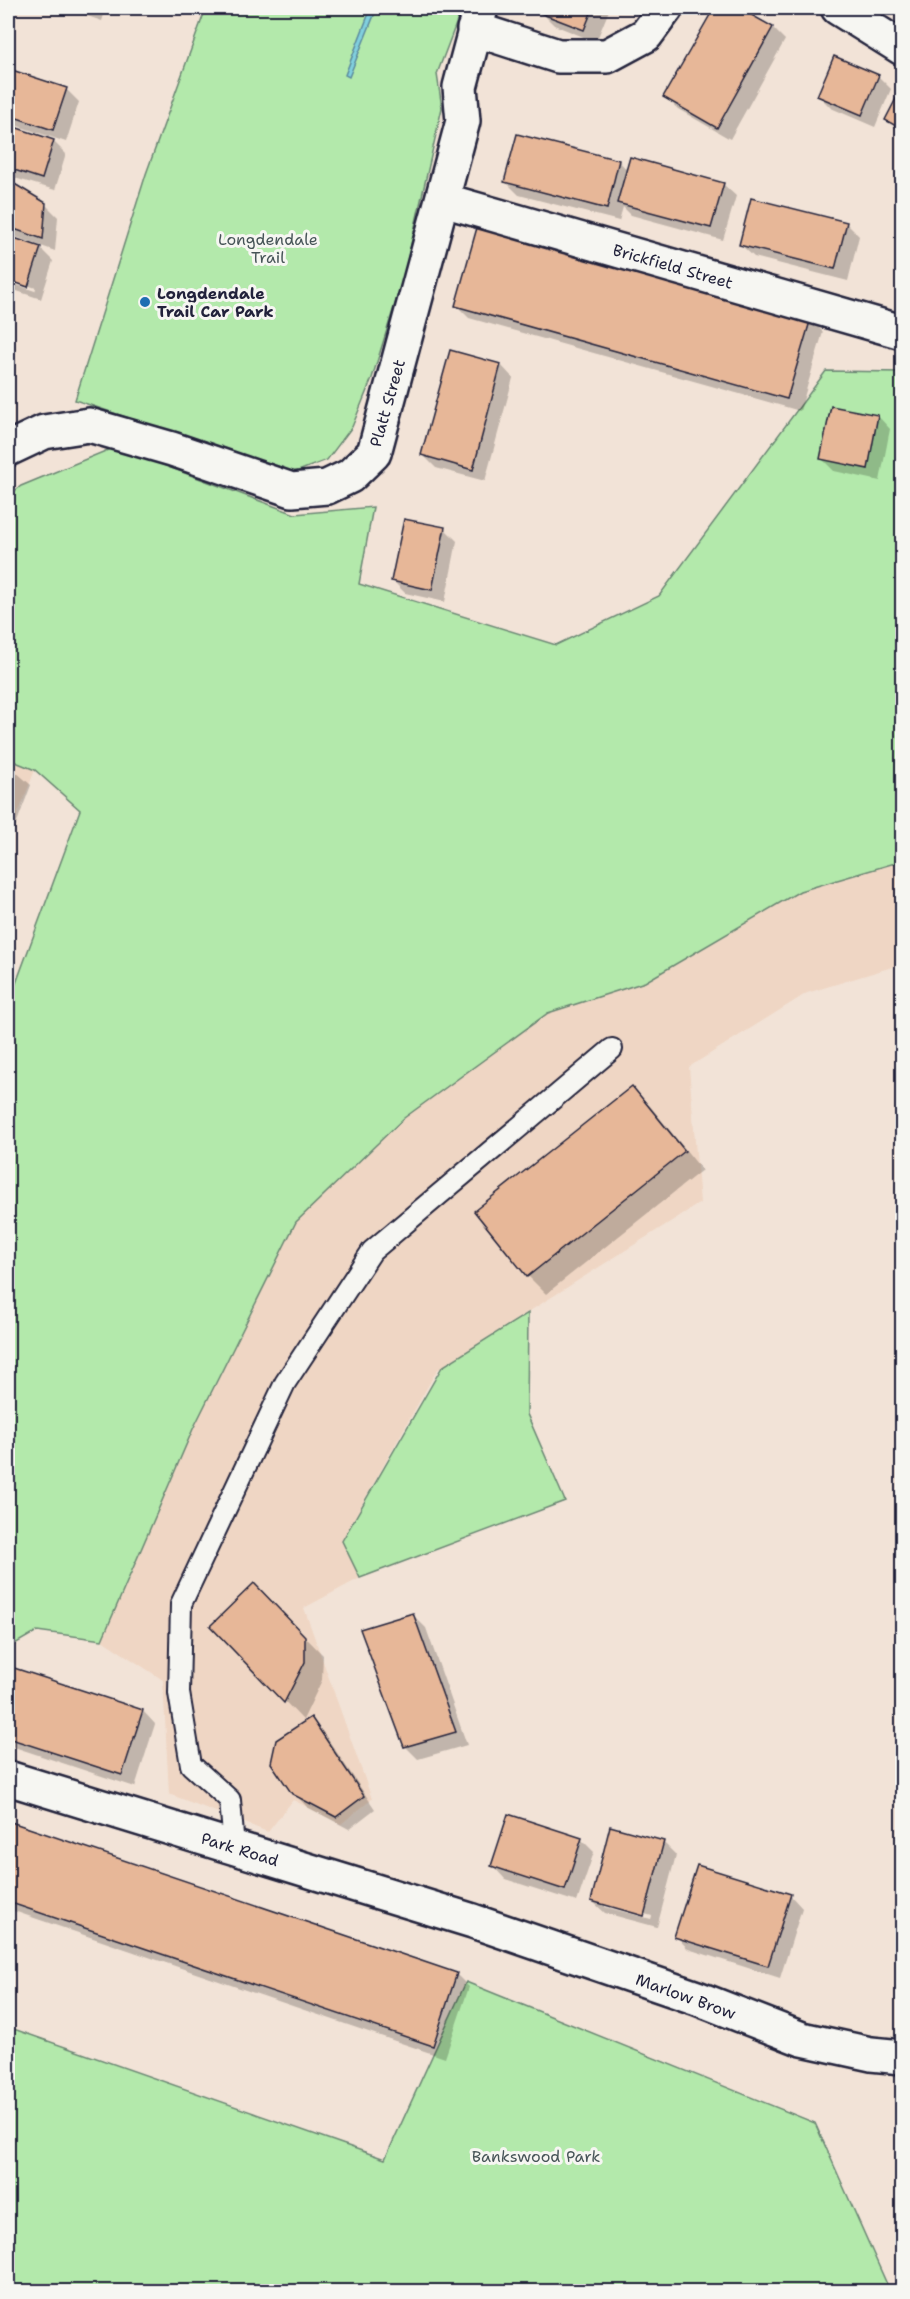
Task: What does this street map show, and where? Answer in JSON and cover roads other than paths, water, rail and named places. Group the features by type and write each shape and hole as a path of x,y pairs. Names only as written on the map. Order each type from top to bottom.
{"street":[{"path":"478,18 558,56 607,56 646,35 666,8"},
{"path":"838,8 903,48"},
{"name":"Platt Street","path":"8,449 44,432 90,425 172,449 292,490 327,487 350,476 374,453 463,121 460,87 478,18"},
{"name":"Brickfield Street","path":"443,200 903,332"},
{"name":"Park Road","path":"8,1778 472,1922"},
{"name":"Marlow Brow","path":"472,1922 697,1998 802,2039 871,2054 903,2057"}],"lane":[{"path":"234,1847 230,1800 191,1765 179,1693 181,1604 233,1490 285,1383 372,1251 612,1049"}],"water":[{"path":"371,8 377,8 349,77 345,75"}],"place":[{"name":"Longdendale Trail Car Park","path":"145,302"}],"park label":[{"name":"Longdendale Trail","path":"268,248"},
{"name":"Bankswood Park","path":"536,2156"}]}
